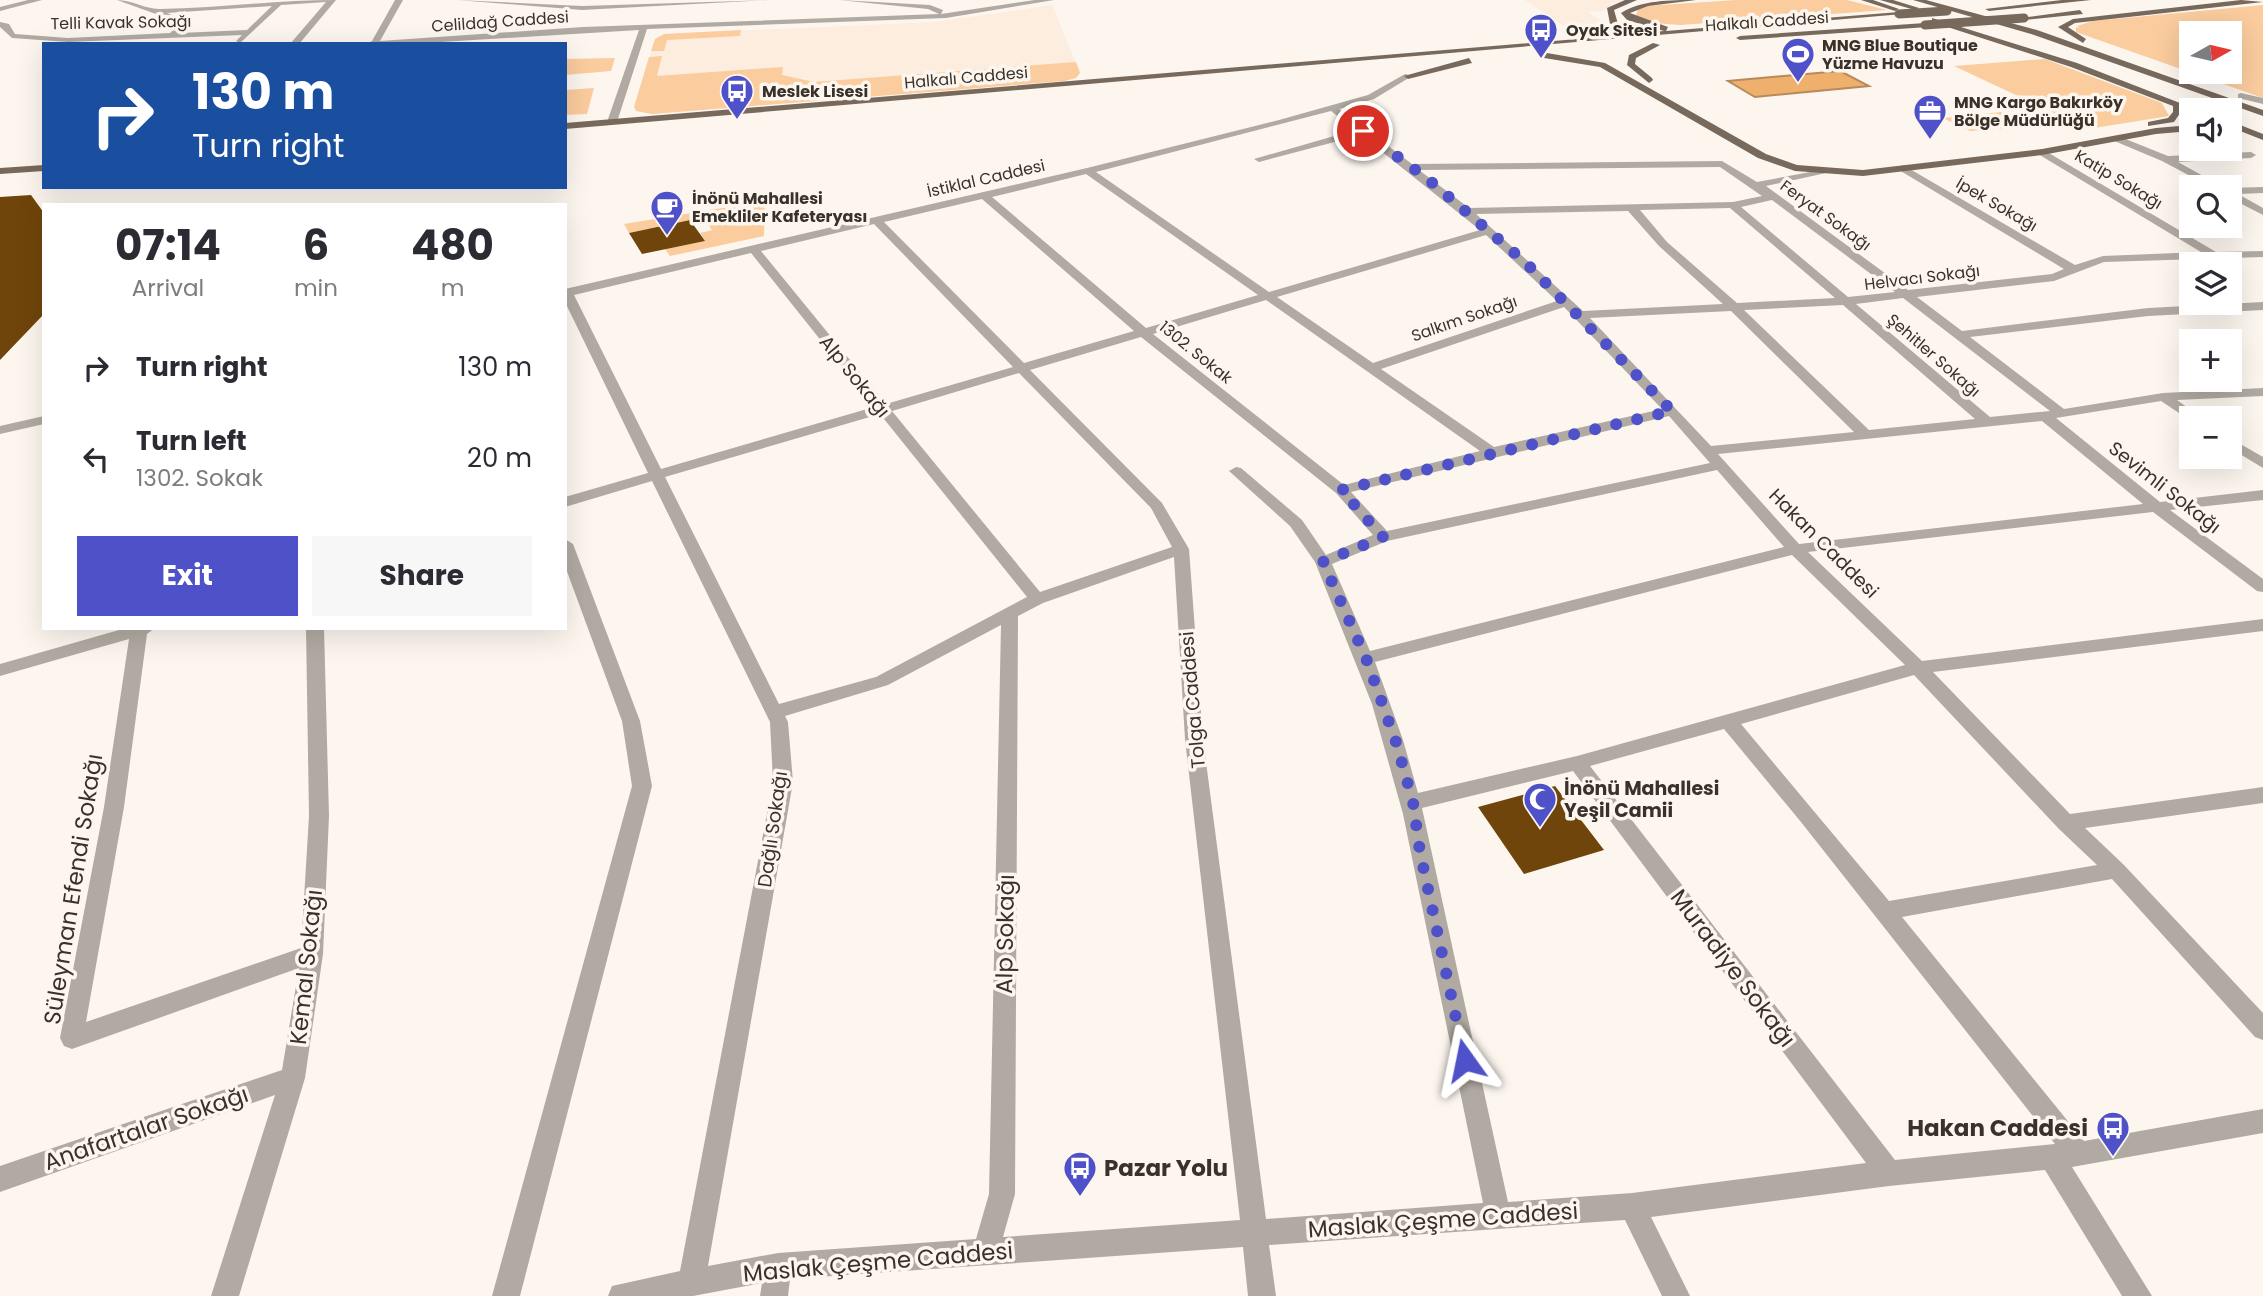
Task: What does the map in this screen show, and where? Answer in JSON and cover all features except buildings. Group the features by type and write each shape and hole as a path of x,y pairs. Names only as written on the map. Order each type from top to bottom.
{"main road":[{"path":"1589,40 1608,32 1614,24 1610,10 1614,6 1633,0"},
{"path":"1692,0 1645,3 1630,7 1625,13 1645,24 1692,31"},
{"path":"1656,45 1632,57 1631,65 1640,75 1772,149 1809,163 1876,165 2017,146 2171,120 2178,113 2178,105 2008,42 1865,0"},
{"path":"1884,0 2022,39 2179,100"},
{"path":"1917,0 2034,32 2263,113"},
{"path":"1938,0 2089,44 2263,103"},
{"path":"1952,0 1962,6"},
{"name":"Halkalı Caddesi","path":"567,126 2087,0"},
{"name":"Halkalı Caddesi","path":"1734,39 2024,18 2209,0"},
{"path":"2089,44 2062,27 2073,20 2262,0"},
{"path":"1629,48 1669,44"},
{"path":"1412,72 1429,61 1476,50"},
{"path":"1531,57 1588,52"},
{"path":"1547,56 1602,65 1762,156 1795,168 1863,173 2042,152 2179,130"},
{"name":"Halkalı Caddesi","path":"1370,59 1482,60"},
{"path":"1393,60 1412,63 1412,72"},
{"path":"1412,72 1469,61"},
{"path":"2242,119 2263,127"},
{"path":"2242,129 2263,139"},
{"path":"2242,135 2263,139"},
{"path":"0,172 42,168"}],"street":[{"path":"0,9 37,0"},
{"path":"121,0 186,22 172,36"},
{"path":"159,11 235,2 330,0"},
{"path":"296,42 330,0"},
{"path":"376,42 399,0"},
{"path":"461,0 582,8 767,0"},
{"path":"843,0 930,7 946,16"},
{"path":"1028,0 1039,2"},
{"name":"Celildağ Caddesi","path":"392,42 644,27 946,16 1050,0"},
{"path":"240,42 280,2"},
{"path":"0,24 6,26 12,36 0,43"},
{"path":"612,122 644,27"},
{"name":"Telli Kavak Sokağı","path":"0,36 68,40 248,32"},
{"name":"İstiklal Caddesi","path":"567,293 985,196 1334,109 1371,97 1412,72"},
{"name":"Hakan Caddesi","path":"1334,109 1413,167 1466,211 1580,316 1672,411 1795,549 1885,633 2066,822 2116,870 2263,1029"},
{"path":"1259,159 1363,131"},
{"path":"2115,138 2166,159 2196,175"},
{"name":"Katip Sokağı","path":"2042,152 2208,252"},
{"path":"2166,159 2251,155"},
{"path":"1413,167 1722,164 1738,178 1758,185 1769,198 1733,205 1466,211"},
{"name":"İpek Sokağı","path":"1903,168 2074,270"},
{"path":"1088,171 1374,367 1492,452"},
{"name":"Feryat Sokağı","path":"1758,185 1822,171"},
{"name":"Feryat Sokağı","path":"1758,185 1908,295 2053,415"},
{"path":"2242,191 2263,190"},
{"name":"1302. Sokak","path":"985,196 1143,332 1341,490 1383,537"},
{"path":"2242,199 2263,212"},
{"name":"Şehitler Sokağı","path":"1733,205 1986,421"},
{"path":"1630,207 1662,244 1736,309 1865,434"},
{"name":"Tolga Caddesi","path":"877,221 1157,506 1181,549 1194,739 1262,1296"},
{"path":"567,501 1489,231"},
{"name":"Alp Sokağı","path":"754,250 1037,599"},
{"name":"Helvacı Sokağı","path":"2242,255 2263,254"},
{"name":"Helvacı Sokağı","path":"1580,316 1736,309 1908,295 2053,277 2103,259 2179,257"},
{"name":"Dağlı Sokağı","path":"567,295 776,712 783,782 692,1282"},
{"name":"Salkım Sokağı","path":"1374,367 1565,302"},
{"path":"1958,335 2108,316 2220,306 2263,306"},
{"path":"1323,562 1383,537 1715,458 1865,434 2053,415 2163,397 2263,392"},
{"path":"2163,397 2179,408"},
{"path":"1341,490 1672,411"},
{"name":"Sevimli Sokağı","path":"2053,415 2156,507 2263,587"},
{"path":"0,430 42,420"},
{"path":"2242,450 2263,464"},
{"path":"1236,471 1296,523 1323,562 1366,658 1396,742 1413,802 1420,852 1498,1216"},
{"path":"1366,658 1795,549 2263,495"},
{"path":"506,1296 642,786 631,721 567,549"},
{"path":"776,712 882,681 1037,599 1181,549"},
{"name":"Alp Sokağı","path":"986,1252 1002,1194 1010,614"},
{"path":"1413,802 1577,763 1917,668 2263,625"},
{"path":"0,670 139,630"},
{"name":"Süleyman Efendi Sokağı","path":"142,630 114,807 72,1038 312,954"},
{"name":"Kemal Sokağı","path":"225,1296 293,1078 312,954 319,816 314,630"},
{"path":"1727,720 2079,1154"},
{"name":"Muradiye Sokağı","path":"1577,763 1889,1173"},
{"path":"2066,822 2263,795"},
{"path":"1883,911 2116,870"},
{"name":"Anafartalar Sokağı","path":"0,1179 293,1078"},
{"name":"Maslak Çeşme Caddesi","path":"622,1296 778,1266 1632,1206 1889,1173 2079,1154 2263,1121"},
{"path":"2051,1157 2138,1296"},
{"path":"1632,1206 1676,1296"},
{"path":"774,1296 778,1266"}],"shaded area":[{"path":"1525,0 1621,1 1611,4 1604,11 1588,12 1606,24 1591,34 1577,35"},
{"path":"1736,0 1847,0 1887,10 1680,25 1653,23 1636,16 1638,9 1646,6"},
{"path":"1052,5 1080,73 1076,78 652,114 636,111 634,107 655,39 664,34 934,22"},
{"path":"2263,5 2263,98 2223,84 2242,84 2242,21 2179,21 2179,68 2076,32 2076,27 2080,28 2077,26 2093,21"},
{"path":"741,30 740,36 667,40 664,51 651,51 655,39 664,34"},
{"path":"662,56 657,76 783,67 782,75 814,82 1076,62 1080,73 1076,78 1064,81 652,114 636,111 634,107 649,57"},
{"path":"615,58 611,71 567,75 567,59"},
{"path":"2045,59 2162,103 2169,116 2088,129 1954,66"},
{"name":"MNG Blue Boutique Yüzme Havuzu","path":"1840,71 1869,86 1755,97 1728,81"},
{"path":"594,88 587,114 567,115 567,90"},
{"path":"2001,112 2029,126 1970,131 1943,118"},
{"path":"765,201 764,236 670,256 665,249 705,241 700,233 712,230 703,217 629,233 624,224"}],"place":[{"name":"Oyak Sitesi","path":"1541,60"},
{"name":"MNG Blue Boutique Yüzme Havuzu","path":"1798,84"},
{"name":"Meslek Lisesi","path":"737,121"},
{"name":"MNG Kargo Bakırköy Bölge Müdürlüğü","path":"1930,141"},
{"name":"İnönü Mahallesi Emekliler Kafeteryası","path":"667,237"},
{"name":"İnönü Mahallesi Yeşil Camii","path":"1540,829"},
{"name":"Hakan Caddesi","path":"2113,1158"},
{"name":"Pazar Yolu","path":"1080,1198"}],"route":[{"path":"1363,131 1429,180 1525,262 1672,411 1341,490 1383,537 1323,562 1366,658 1396,742 1413,802 1420,852 1465,1060"}]}
